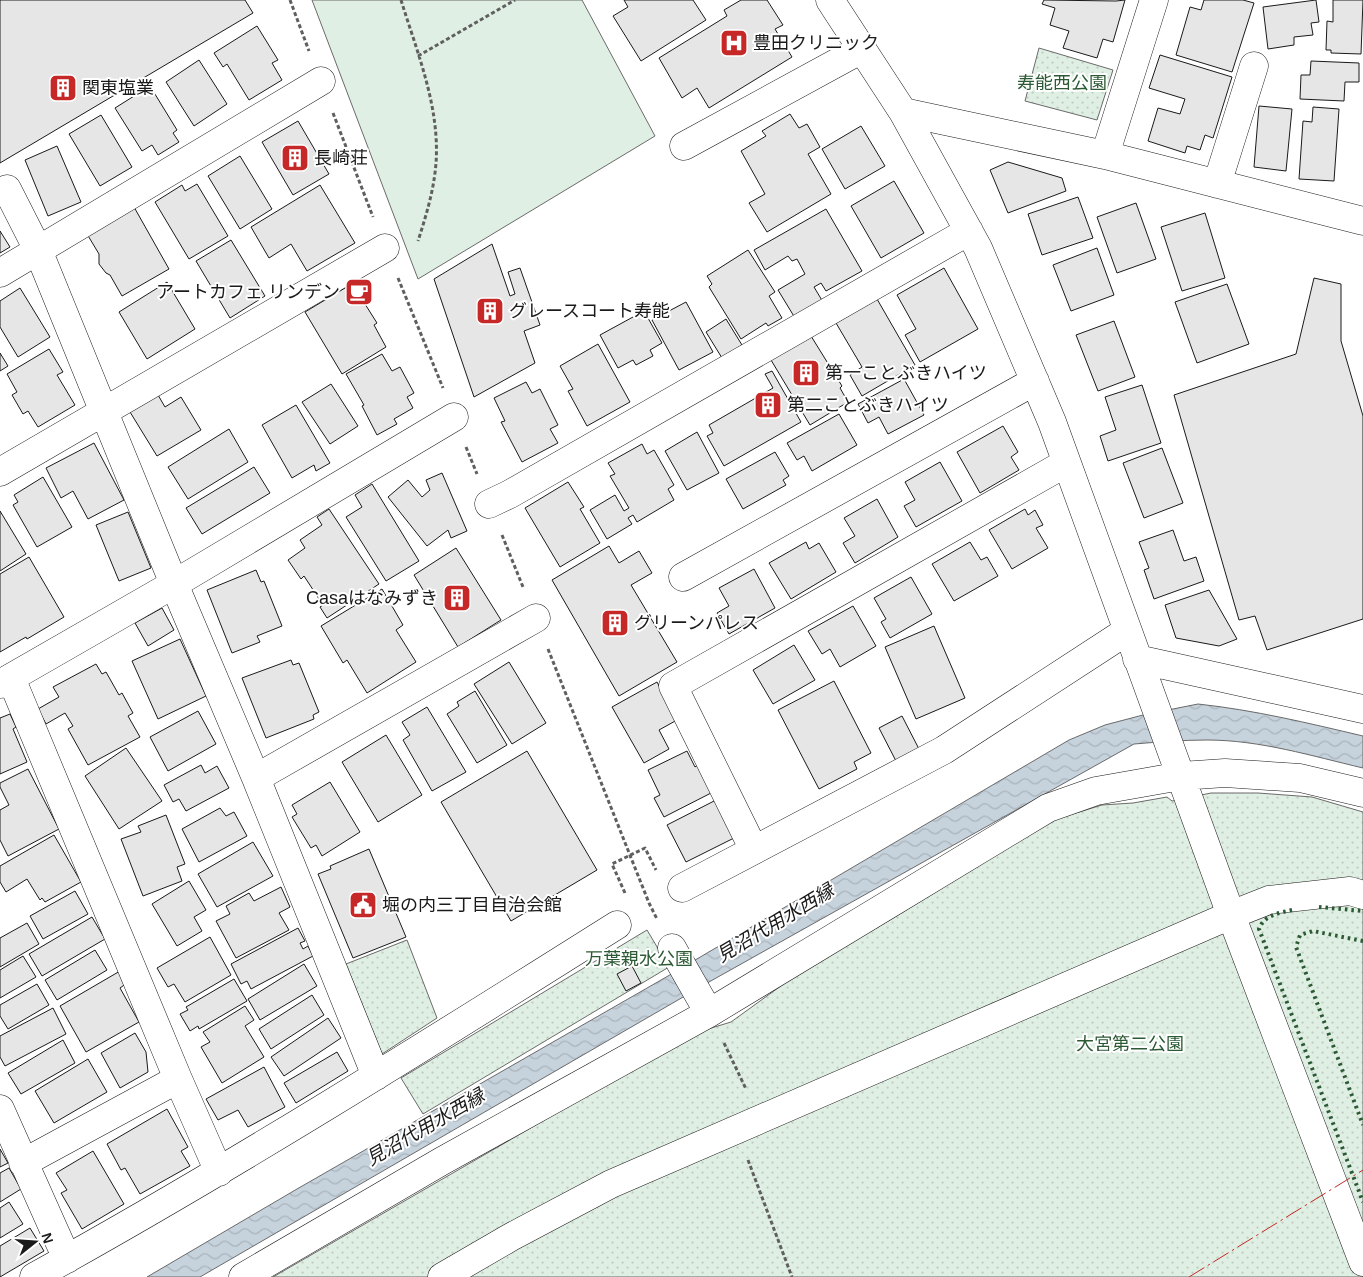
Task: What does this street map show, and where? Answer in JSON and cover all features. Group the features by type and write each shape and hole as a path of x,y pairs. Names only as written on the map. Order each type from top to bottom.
{"street":[{"path":"830,0 903,112 978,248 1066,463 1231,915 1363,1262"},
{"path":"1105,155 1154,0"},
{"path":"684,146 862,49"},
{"path":"1217,184 1254,66"},
{"path":"0,273 310,88"},
{"path":"903,112 1105,155 1363,221"},
{"path":"7,188 38,250 174,584 256,778 376,1076"},
{"path":"500,499 969,231"},
{"path":"0,472 374,253"},
{"path":"683,577 1034,382"},
{"path":"219,1172 5,681 174,584 445,422"},
{"path":"754,850 672,686 1066,463"},
{"path":"256,778 526,623"},
{"path":"682,888 944,750 1127,631"},
{"path":"1140,669 1363,709"},
{"path":"243,1277 1048,808 1177,765 1225,773 1300,778 1363,793"},
{"path":"442,1277 511,1236 611,1184 1231,915 1270,900 1350,891 1363,894"},
{"path":"34,1277 219,1172 617,925"},
{"path":"672,948 707,1008"},
{"path":"23,1163 178,1079"},
{"path":"0,1109 67,1259"}],"path":[{"path":"401,0 433,113 436,139 436,164 427,211 415,249"},
{"path":"418,56 515,0"},
{"path":"401,283 405,275"},
{"path":"617,925 634,915 612,864 630,855"},
{"path":"707,1008 761,1118"},
{"path":"736,1129 792,1277"}],"green space":[{"path":"312,0 582,0 655,136 418,279"},
{"name":"寿能西公園","path":"1039,48 1113,70 1097,120 1025,101"},
{"name":"大宮第二公園","path":"1211,793 1258,793 1312,797 1363,812 1363,1277 273,1277 695,1033 731,1022 807,967 890,920 1050,821 1102,805 1133,803 1167,797 1172,801"},
{"name":"万葉親水公園","path":"647,930 669,967 423,1114 401,1078"},
{"path":"407,940 437,1018 382,1054 346,964"}],"water":[{"name":"見沼代用水西縁","path":"1198,704 1260,713 1363,736 1363,768 1286,749 1247,743 1198,740 1134,744 709,982 200,1277 147,1277 668,976 1069,740 1105,725"}],"building":[{"name":"関東塩業","path":"0,0 245,0 253,13 0,163"},
{"path":"624,0 693,0 706,20 641,61 613,16 628,7"},
{"name":"豊田クリニック","path":"741,0 767,0 783,25 775,29 792,57 709,108 697,88 682,98 659,58 727,16 724,10"},
{"path":"1044,0 1125,0 1113,42 1103,39 1097,58 1063,48 1069,31 1050,25 1055,8 1042,4"},
{"path":"1204,0 1243,0 1254,3 1232,72 1176,55 1190,7 1201,10"},
{"path":"1316,0 1319,22 1311,23 1313,35 1294,37 1294,45 1268,49 1263,7"},
{"path":"1333,0 1363,0 1361,54 1331,53 1331,50 1326,50 1327,21 1333,22"},
{"path":"257,26 278,60 272,63 282,80 249,100 227,64 223,67 214,53"},
{"path":"1160,55 1232,77 1213,138 1205,135 1200,150 1187,146 1185,153 1148,141 1158,108 1180,114 1185,99 1149,88"},
{"path":"199,60 227,104 194,126 166,82"},
{"path":"1311,61 1359,63 1359,82 1345,82 1344,101 1300,99 1301,75 1310,75"},
{"path":"150,86 177,130 173,133 179,142 158,155 152,145 142,151 115,108"},
{"path":"1259,106 1292,109 1286,171 1254,167"},
{"path":"1313,107 1339,109 1334,181 1299,179 1303,121 1312,122"},
{"path":"790,114 799,128 807,124 820,147 808,154 831,194 767,232 749,203 765,194 741,151 766,136 762,131"},
{"path":"101,115 132,167 100,186 69,134"},
{"name":"長崎荘","path":"298,121 329,174 293,195 262,142"},
{"path":"861,126 885,166 845,189 822,149"},
{"path":"57,146 81,202 48,216 25,160"},
{"path":"240,156 272,209 240,229 208,176"},
{"path":"1008,162 1062,178 1066,191 1008,213 990,170"},
{"path":"894,181 924,233 881,258 851,206"},
{"path":"197,184 228,236 189,259 155,202 182,185 185,191"},
{"path":"320,185 355,243 307,271 291,244 269,258 251,227"},
{"path":"1078,197 1093,238 1042,255 1028,214"},
{"path":"1136,203 1156,259 1117,273 1097,217"},
{"path":"134,207 169,269 122,296 110,275 99,264 99,254 87,234"},
{"path":"826,209 862,271 826,291 821,283 814,287 823,302 795,318 778,290 805,274 797,259 792,261 788,256 765,270 754,250"},
{"path":"1205,213 1225,278 1182,291 1161,227"},
{"path":"0,231 10,247 0,253"},
{"path":"231,240 265,296 230,318 196,261"},
{"name":"グレースコート寿能","path":"492,244 510,296 515,294 508,272 520,268 540,325 524,331 535,363 474,397 434,279"},
{"path":"1097,248 1114,295 1071,311 1053,265"},
{"path":"748,250 775,292 769,296 782,318 768,326 766,323 741,339 709,287 712,284 707,276"},
{"path":"944,268 978,329 920,362 905,335 916,329 897,295"},
{"path":"1314,278 1341,284 1341,341 1363,416 1363,619 1267,650 1255,616 1239,620 1174,395 1296,354"},
{"path":"360,279 372,300 365,304 377,323 374,325 386,347 342,374 305,312"},
{"path":"167,282 195,329 147,359 119,312"},
{"path":"1227,284 1249,344 1197,363 1175,302"},
{"path":"20,288 50,337 18,357 0,327 0,301"},
{"path":"877,299 915,365 862,396 850,375 862,367 836,323"},
{"path":"686,302 713,352 679,370 652,320"},
{"path":"644,311 662,343 650,350 653,356 636,365 633,360 618,368 600,335"},
{"path":"726,319 742,345 722,358 706,332"},
{"path":"1114,321 1135,377 1098,391 1076,335"},
{"name":"第一ことぶきハイツ","path":"811,336 842,386 840,388 848,402 810,425 771,360"},
{"path":"598,344 630,402 587,426 568,391 573,389 560,366"},
{"path":"49,349 63,372 57,375 75,405 38,427 28,411 23,414 12,395 17,392 7,374"},
{"path":"0,353 8,366 0,371"},
{"path":"382,354 392,371 400,367 414,393 407,397 413,408 394,419 397,424 377,435 362,406 364,405 346,374"},
{"name":"第二ことぶきハイツ","path":"772,371 801,422 724,466 707,436 713,433 709,425 773,388 765,374"},
{"path":"904,379 924,415 888,434 879,417 868,423 858,404"},
{"path":"526,382 532,393 540,389 558,425 550,429 558,443 522,462 501,422 505,421 494,398"},
{"path":"331,384 358,426 330,444 302,402"},
{"path":"1142,385 1161,443 1108,461 1100,436 1116,430 1105,397"},
{"path":"158,395 165,407 181,397 201,430 157,456 130,412"},
{"path":"296,405 330,463 316,471 314,465 292,478 262,425"},
{"path":"839,414 857,445 812,471 804,456 797,460 787,443"},
{"path":"1003,426 1018,452 1011,457 1019,470 980,493 957,452"},
{"path":"229,429 248,462 188,499 168,467"},
{"path":"697,432 719,473 687,490 665,451"},
{"path":"94,443 124,500 88,519 73,491 61,498 46,468"},
{"path":"642,444 647,454 654,450 674,485 668,489 674,500 637,522 633,515 628,518 632,524 607,539 590,510 615,495 624,511 629,508 610,476 615,474 608,463"},
{"path":"1162,448 1183,503 1144,518 1123,463"},
{"path":"775,452 789,476 783,480 786,485 743,509 726,479"},
{"path":"940,462 962,501 916,527 904,506 915,500 905,482"},
{"path":"254,467 270,493 202,534 186,508"},
{"path":"442,473 467,531 451,538 448,530 427,546 388,497 408,480 422,497 430,490 426,480"},
{"path":"43,477 72,527 37,547 13,505 18,502 14,495"},
{"path":"568,482 584,507 580,509 600,543 560,567 525,508"},
{"path":"372,484 419,561 386,581 346,517 362,507 355,495"},
{"path":"877,499 898,537 855,563 843,543 855,536 844,518"},
{"path":"329,509 379,584 327,618 320,607 323,605 304,576 301,579 288,560 305,548 300,540 322,525 317,517"},
{"path":"1025,509 1028,515 1035,510 1043,525 1036,528 1048,548 1012,569 989,530"},
{"path":"0,511 26,554 0,571"},
{"path":"128,512 151,568 119,581 96,525"},
{"path":"1173,530 1184,561 1196,557 1204,581 1154,599 1144,570 1149,568 1139,542"},
{"path":"806,542 809,549 819,543 836,572 791,599 769,563"},
{"path":"970,542 981,560 987,557 998,576 954,601 932,564"},
{"name":"グリーンパレス","path":"609,546 619,563 639,551 652,573 631,585 677,662 619,696 552,580"},
{"name":"Casaはなみずき","path":"456,548 501,620 458,647 414,575"},
{"path":"29,557 64,617 27,639 26,637 0,652 0,574"},
{"path":"754,569 775,608 729,634 717,613 729,606 719,588"},
{"path":"256,570 261,582 264,581 282,626 257,636 260,642 232,653 207,590"},
{"path":"911,577 932,614 890,638 881,622 886,619 874,598"},
{"path":"382,589 403,625 396,630 416,662 367,693 347,660 343,663 321,626"},
{"path":"1209,590 1237,639 1219,646 1176,638 1165,605"},
{"path":"853,606 876,646 840,667 830,649 822,654 808,631"},
{"path":"162,608 174,630 148,646 135,623"},
{"path":"934,626 965,698 916,719 885,647"},
{"path":"180,639 206,696 158,719 132,661"},
{"path":"794,645 815,680 773,704 753,670"},
{"path":"291,660 293,665 299,663 319,712 313,715 314,719 266,738 242,678"},
{"path":"509,662 546,723 512,744 474,684"},
{"path":"96,664 102,674 106,672 119,695 122,693 133,713 128,716 140,737 88,765 68,729 73,726 65,713 46,724 38,709 59,697 53,687"},
{"path":"834,681 871,753 854,762 857,769 819,789 778,710"},
{"path":"657,682 677,720 659,730 669,749 644,763 612,707"},
{"path":"475,691 507,745 477,763 447,714 459,706 457,702"},
{"path":"427,707 466,772 432,791 403,740 410,735 402,722"},
{"path":"198,711 216,744 168,771 150,737"},
{"path":"10,714 16,727 13,729 27,762 0,774 0,718"},
{"path":"902,716 919,749 896,761 879,728"},
{"path":"386,735 422,795 378,822 342,762"},
{"path":"126,748 162,801 119,829 85,776"},
{"path":"527,751 597,870 511,921 441,802"},
{"path":"687,751 695,767 699,764 713,792 664,817 654,798 660,795 648,770"},
{"path":"201,765 205,773 217,766 229,788 186,811 179,799 173,802 164,785"},
{"path":"28,769 59,829 8,856 0,840 0,810 9,805 0,787 0,783"},
{"path":"330,782 360,832 322,856 316,845 311,848 292,817 297,814 292,805"},
{"path":"718,799 736,837 686,862 667,825"},
{"path":"220,808 226,816 234,812 247,836 199,862 182,829"},
{"path":"166,815 185,864 177,867 182,881 143,896 121,839 141,832 138,826"},
{"path":"54,835 81,882 45,902 42,898 40,900 27,879 6,892 0,882 0,866"},
{"path":"253,842 273,876 217,907 198,874"},
{"path":"369,849 406,937 353,958 318,874 331,869 330,866"},
{"path":"189,881 206,910 194,917 202,931 177,946 152,904"},
{"path":"281,887 290,907 279,913 289,930 236,958 216,921 230,914 226,906 249,893 254,901"},
{"path":"75,891 88,914 43,939 30,916"},
{"path":"92,917 105,939 42,976 29,954"},
{"path":"27,923 39,944 0,967 0,938"},
{"path":"298,928 305,941 300,943 303,949 308,946 313,956 251,989 247,981 241,984 231,964"},
{"path":"210,937 231,975 185,1002 174,984 168,987 157,968"},
{"path":"95,950 107,970 57,1000 45,980"},
{"path":"23,956 36,977 0,998 0,970"},
{"path":"304,964 317,986 260,1020 248,999"},
{"path":"632,966 641,983 626,991 617,974"},
{"path":"120,971 127,983 120,988 139,1022 86,1052 60,1006"},
{"path":"234,979 247,1001 199,1029 198,1026 190,1031 180,1014 188,1010 186,1007"},
{"path":"37,984 49,1005 8,1029 0,1016 0,1005"},
{"path":"312,995 324,1015 271,1049 259,1029"},
{"path":"245,1006 254,1020 245,1026 264,1057 222,1083 201,1047 210,1042 203,1032"},
{"path":"53,1008 66,1034 5,1066 0,1057 0,1036"},
{"path":"328,1018 341,1038 284,1076 271,1057"},
{"path":"135,1033 146,1052 148,1072 120,1088 101,1053"},
{"path":"63,1040 75,1063 21,1094 8,1073"},
{"path":"337,1052 348,1071 296,1103 284,1083"},
{"path":"88,1059 107,1092 54,1123 35,1091"},
{"path":"264,1067 285,1107 248,1127 238,1110 218,1120 206,1099"},
{"path":"167,1109 188,1147 181,1151 190,1166 140,1194 125,1168 121,1170 107,1144"},
{"path":"0,1149 8,1163 0,1167"},
{"path":"93,1151 124,1204 82,1229 61,1193 67,1190 56,1173"},
{"path":"9,1168 21,1189 0,1202 0,1173"},
{"path":"9,1202 23,1224 0,1238 0,1208"},
{"path":"30,1228 44,1251 0,1277 0,1246"}],"hedge":[{"path":"1319,907 1363,911"},
{"path":"1292,910 1268,918 1261,924 1259,929 1363,1202"},
{"path":"1363,941 1313,931 1300,935 1296,947 1363,1125"}],"power":[{"path":"1189,1277 1363,1170"}],"place":[{"name":"豊田クリニック","path":"734,43"},
{"name":"関東塩業","path":"63,88"},
{"name":"長崎荘","path":"295,158"},
{"name":"アートカフェ リンデン","path":"359,292"},
{"name":"グレースコート寿能","path":"490,311"},
{"name":"第一ことぶきハイツ","path":"806,373"},
{"name":"第二ことぶきハイツ","path":"768,405"},
{"name":"Casaはなみずき","path":"457,598"},
{"name":"グリーンパレス","path":"615,623"},
{"name":"堀の内三丁目自治会館","path":"363,905"}]}
